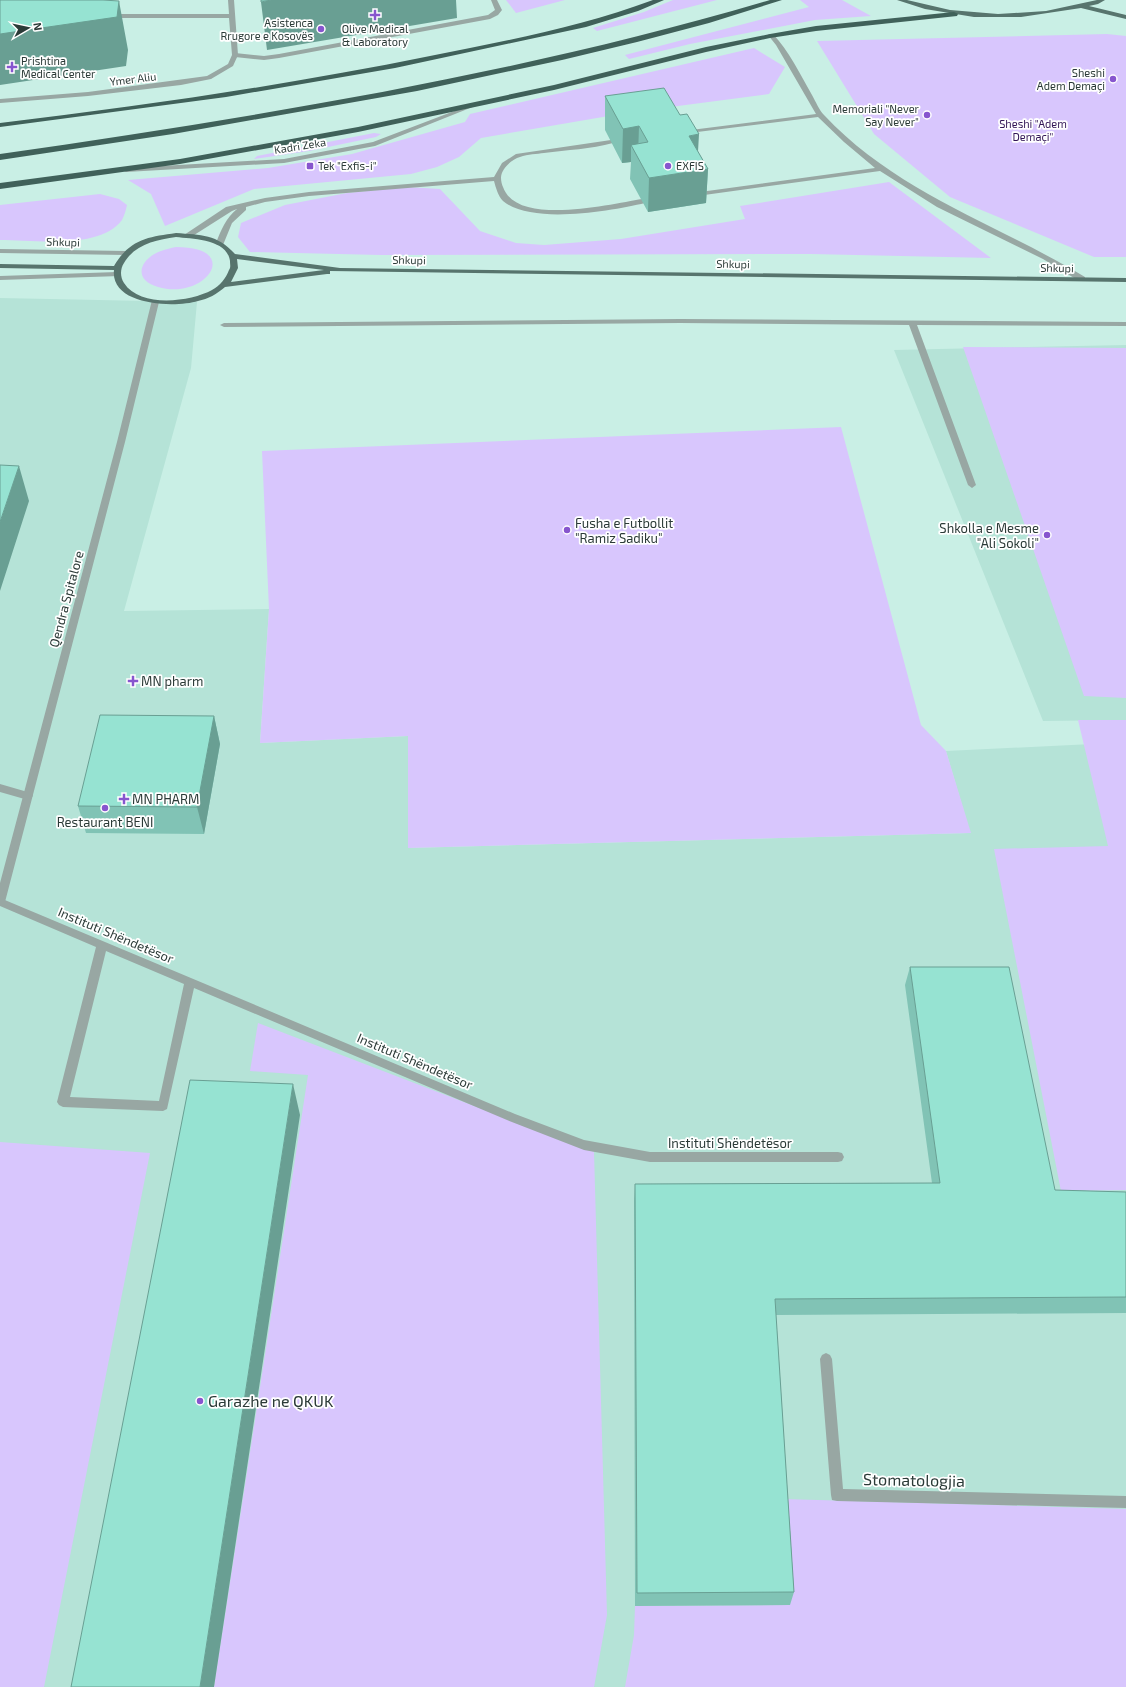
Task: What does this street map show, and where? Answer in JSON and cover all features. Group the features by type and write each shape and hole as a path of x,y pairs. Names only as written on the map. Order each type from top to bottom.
{"highway":[{"path":"0,126 205,98 379,68 559,30 604,18 660,0"},
{"path":"0,157 196,128 423,88 620,44 727,16 778,0"},
{"path":"0,186 124,170 258,148 472,106 771,35 820,27 954,14"},
{"path":"0,150 120,139"}],"main road":[{"path":"900,0 954,14 1009,16 1050,14 1081,7 1102,0"},
{"path":"1081,7 1126,17"},
{"name":"Shkupi","path":"0,266 117,271 119,281 129,293 155,302 186,302 213,293 224,285 235,271 236,263 234,256 220,243 206,237 188,235 170,236 152,240 126,253"},
{"path":"117,271 126,253"},
{"name":"Shkupi","path":"234,256 340,270 1126,280"},
{"name":"Shkupi","path":"224,285 340,270"}],"street":[{"path":"231,0 235,56 264,58 490,17 496,14 499,10 499,6 494,0"},
{"path":"101,16 233,16"},
{"path":"771,35 779,44 820,115 846,141 881,169 940,205 1046,257 1082,279"},
{"name":"Ymer Aliu","path":"0,101 88,94 209,78 231,65 235,56"},
{"name":"Kadri Zeka","path":"124,170 284,161 375,144 472,106"},
{"path":"677,134 820,115"},
{"path":"611,142 518,155 499,170 497,179 500,189 506,199 535,212 554,212 642,201"},
{"path":"700,194 881,169"},
{"name":"Shkupi","path":"188,235 229,209 248,204 309,194 497,179"},
{"name":"Shkupi","path":"220,243 226,224 231,217 248,204"},
{"name":"Shkupi","path":"0,251 126,253"},
{"path":"0,278 117,271"},
{"name":"Qendra Spitalore","path":"0,902 121,442 155,302"},
{"path":"224,325 672,322 1126,324"},
{"path":"912,323 972,484"},
{"path":"0,788 28,796"},
{"name":"Instituti Shëndetësor","path":"0,902 511,1117 584,1145 650,1157 838,1157"},
{"path":"102,945 63,1102 163,1106 190,982"},
{"name":"Stomatologjia","path":"826,1359 837,1495 1126,1502"}],"shaded area":[{"path":"0,298 197,302 191,368 124,611 269,609 260,743 408,736 408,848 970,833 946,751 1092,744 1126,797 1126,1687 0,1687"},
{"name":"Shkolla e Mesme \"Ali Sokoli\"","path":"1126,345 1126,720 1043,721 894,350"}],"green space":[{"path":"506,0 565,0 516,13"},
{"path":"673,0 717,0 597,31 593,28 644,12"},
{"path":"800,0 842,0 871,16 815,20 690,44 629,59 625,55 809,7"},
{"name":"Sheshi \"Adem Demaçi\"","path":"1107,34 1126,36 1126,257 1094,257 950,197 874,134 817,41"},
{"path":"754,48 785,67 769,94 632,112 481,138 459,157 437,167 411,174 254,189 165,226 151,194 128,180 268,168 352,154 465,122 470,114"},
{"path":"374,133 381,134 376,137 309,151 254,159 257,156"},
{"path":"889,182 991,258 811,254 381,255 250,252 238,237 241,223 285,205 347,193 407,187 440,189 480,231 516,243 544,245 621,239 745,219 740,206"},
{"path":"100,194 119,199 127,205 122,220 112,229 98,236 82,240 47,242 0,240 0,205"},
{"path":"176,247 197,249 208,255 213,263 210,272 202,280 190,287 175,289 158,287 144,279 142,269 148,258 161,251"},
{"name":"Shkolla e Mesme \"Ali Sokoli\"","path":"963,347 1126,348 1126,698 1084,696"},
{"name":"Fusha e Futbollit \"Ramiz Sadiku\"","path":"841,427 921,725 946,751 971,833 408,848 408,736 260,743 269,609 262,451"},
{"path":"1078,720 1126,720 1126,1190 1061,1191 994,849 1108,846"},
{"path":"258,1023 594,1152 607,1615 594,1687 214,1687 308,1075 250,1071"},
{"path":"0,1142 150,1153 44,1687 0,1687"},
{"path":"783,1499 1126,1509 1126,1687 625,1687 634,1635 635,1606 790,1605"}],"building":[{"path":"0,0 119,1 117,17 0,34"},
{"path":"664,88 680,115 687,114 699,134 689,136 708,169 649,178 631,145 648,142 639,126 623,129 605,96"},
{"path":"0,465 19,466 0,522"},
{"path":"100,715 214,716 197,807 78,806"},
{"path":"910,967 1009,967 1055,1190 1126,1192 1126,1297 775,1299 794,1592 637,1593 635,1184 940,1183"},
{"name":"Garazhe ne QKUK","path":"190,1080 293,1084 200,1687 71,1687"}],"place":[{"name":"Olive Medical & Laboratory","path":"375,15"},
{"name":"Asistenca Rrugore e Kosovës","path":"321,29"},
{"name":"Prishtina Medical Center","path":"12,67"},
{"name":"Sheshi Adem Demaçi","path":"1113,79"},
{"name":"Memoriali \"Never Say Never\"","path":"927,115"},
{"name":"Tek \"Exfis-i\"","path":"310,166"},
{"name":"EXFIS","path":"668,166"},
{"name":"Fusha e Futbollit \"Ramiz Sadiku\"","path":"567,530"},
{"name":"Shkolla e Mesme \"Ali Sokoli\"","path":"1047,535"},
{"name":"MN pharm","path":"133,681"},
{"name":"MN PHARM","path":"124,799"},
{"name":"Restaurant BENI","path":"105,808"},
{"name":"Garazhe ne QKUK","path":"200,1401"}]}
